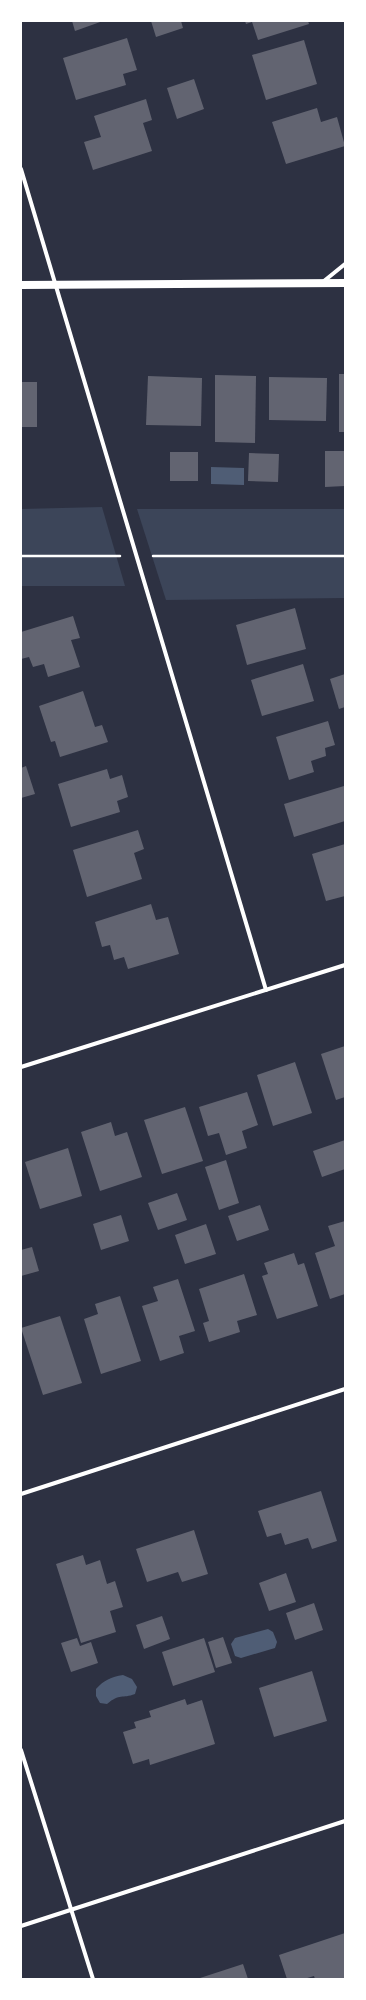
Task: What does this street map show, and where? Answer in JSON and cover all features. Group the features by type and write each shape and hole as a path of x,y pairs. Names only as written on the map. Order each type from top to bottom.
{"main road":[{"path":"21,285 345,283"}],"street":[{"path":"21,169 266,990"},
{"path":"322,283 345,264"},
{"path":"21,1067 345,965"},
{"path":"21,1494 345,1388"},
{"path":"21,1750 93,1979"},
{"path":"21,1926 345,1821"}],"path":[{"path":"21,556 345,556"}],"shaded area":[{"path":"211,467 244,468 244,485 211,484"},
{"path":"102,507 125,586 21,586 21,509"},
{"path":"137,509 345,509 345,598 166,600"},
{"path":"268,1629 273,1632 277,1642 275,1648 241,1658 235,1656 231,1644 235,1638"},
{"path":"123,1675 132,1679 137,1687 135,1694 115,1698 107,1704 100,1703 96,1696 96,1689 108,1679"}],"building":[{"path":"72,21 103,21 75,31"},
{"path":"151,21 181,21 183,28 156,37"},
{"path":"245,21 308,21 309,24 258,40 252,22 246,24"},
{"path":"127,38 137,70 123,74 126,85 76,100 63,58"},
{"path":"304,40 317,84 266,100 252,55"},
{"path":"194,79 204,109 177,119 167,88"},
{"path":"146,99 152,120 143,123 152,151 93,170 84,142 101,137 94,116"},
{"path":"317,108 321,122 337,117 345,146 286,164 272,122"},
{"path":"339,374 345,374 345,432 339,432"},
{"path":"215,375 256,376 255,443 215,442"},
{"path":"148,376 202,378 201,426 146,425"},
{"path":"269,377 327,378 326,421 269,420"},
{"path":"21,382 37,382 37,427 21,427"},
{"path":"325,451 345,451 345,486 325,487"},
{"path":"170,452 198,452 198,481 170,481"},
{"path":"249,453 279,454 278,482 248,481"},
{"path":"295,608 306,649 247,665 236,625"},
{"path":"73,616 80,638 71,640 80,667 48,677 44,664 33,667 29,657 21,659 21,632"},
{"path":"303,664 314,701 262,716 251,680"},
{"path":"345,674 345,707 339,709 330,679"},
{"path":"83,691 95,727 102,725 108,742 60,757 55,741 51,742 39,706"},
{"path":"328,721 335,745 325,748 326,756 311,761 314,772 289,780 276,737"},
{"path":"26,766 35,794 21,798 21,768"},
{"path":"107,769 110,779 122,775 128,797 117,801 120,812 71,827 58,784"},
{"path":"344,786 345,821 294,837 284,804"},
{"path":"138,830 144,849 134,853 142,879 87,897 73,850"},
{"path":"345,844 345,896 326,901 312,854"},
{"path":"151,904 156,920 168,917 179,954 128,969 124,957 114,960 110,945 102,947 95,922"},
{"path":"345,1046 345,1097 336,1100 321,1054"},
{"path":"295,1062 312,1113 273,1126 257,1075"},
{"path":"247,1092 258,1125 242,1131 247,1148 226,1155 219,1133 208,1136 199,1107"},
{"path":"185,1107 203,1161 162,1174 144,1120"},
{"path":"111,1122 115,1136 127,1132 142,1177 100,1191 81,1132"},
{"path":"345,1140 345,1169 322,1177 313,1151"},
{"path":"68,1148 82,1196 40,1209 25,1162"},
{"path":"226,1160 239,1203 219,1210 205,1167"},
{"path":"177,1193 187,1220 158,1230 148,1203"},
{"path":"260,1205 269,1230 237,1241 228,1216"},
{"path":"121,1215 129,1241 101,1250 93,1224"},
{"path":"345,1221 345,1294 330,1299 315,1253 335,1246 328,1226"},
{"path":"206,1224 216,1254 185,1264 175,1235"},
{"path":"32,1247 39,1271 21,1276 21,1250"},
{"path":"294,1253 298,1265 304,1263 318,1306 277,1319 262,1276 268,1274 264,1263"},
{"path":"244,1274 257,1315 237,1321 240,1332 209,1342 203,1323 209,1321 199,1289"},
{"path":"178,1279 195,1331 179,1336 184,1353 160,1361 142,1306 158,1301 153,1287"},
{"path":"120,1296 141,1361 101,1374 84,1319 98,1314 95,1304"},
{"path":"60,1316 82,1383 43,1395 21,1328"},
{"path":"321,1491 337,1541 312,1549 308,1538 285,1545 281,1533 267,1537 258,1511"},
{"path":"194,1530 208,1574 182,1582 178,1572 147,1582 136,1549"},
{"path":"83,1555 86,1565 100,1560 107,1584 115,1581 123,1607 110,1611 116,1632 81,1643 56,1564"},
{"path":"286,1573 296,1602 269,1611 259,1583"},
{"path":"314,1603 323,1630 295,1640 286,1613"},
{"path":"162,1616 170,1639 144,1649 136,1625"},
{"path":"223,1637 232,1663 216,1668 208,1642"},
{"path":"77,1638 80,1646 91,1642 98,1663 71,1672 61,1643"},
{"path":"204,1638 215,1672 173,1686 162,1652"},
{"path":"312,1671 327,1721 274,1737 259,1688"},
{"path":"185,1699 187,1705 202,1700 215,1744 150,1765 149,1759 133,1764 123,1732 136,1728 134,1722 151,1717 149,1711"},
{"path":"345,1933 345,1979 315,1979 314,1976 304,1979 287,1979 279,1955"},
{"path":"243,1964 248,1979 197,1979"}]}
